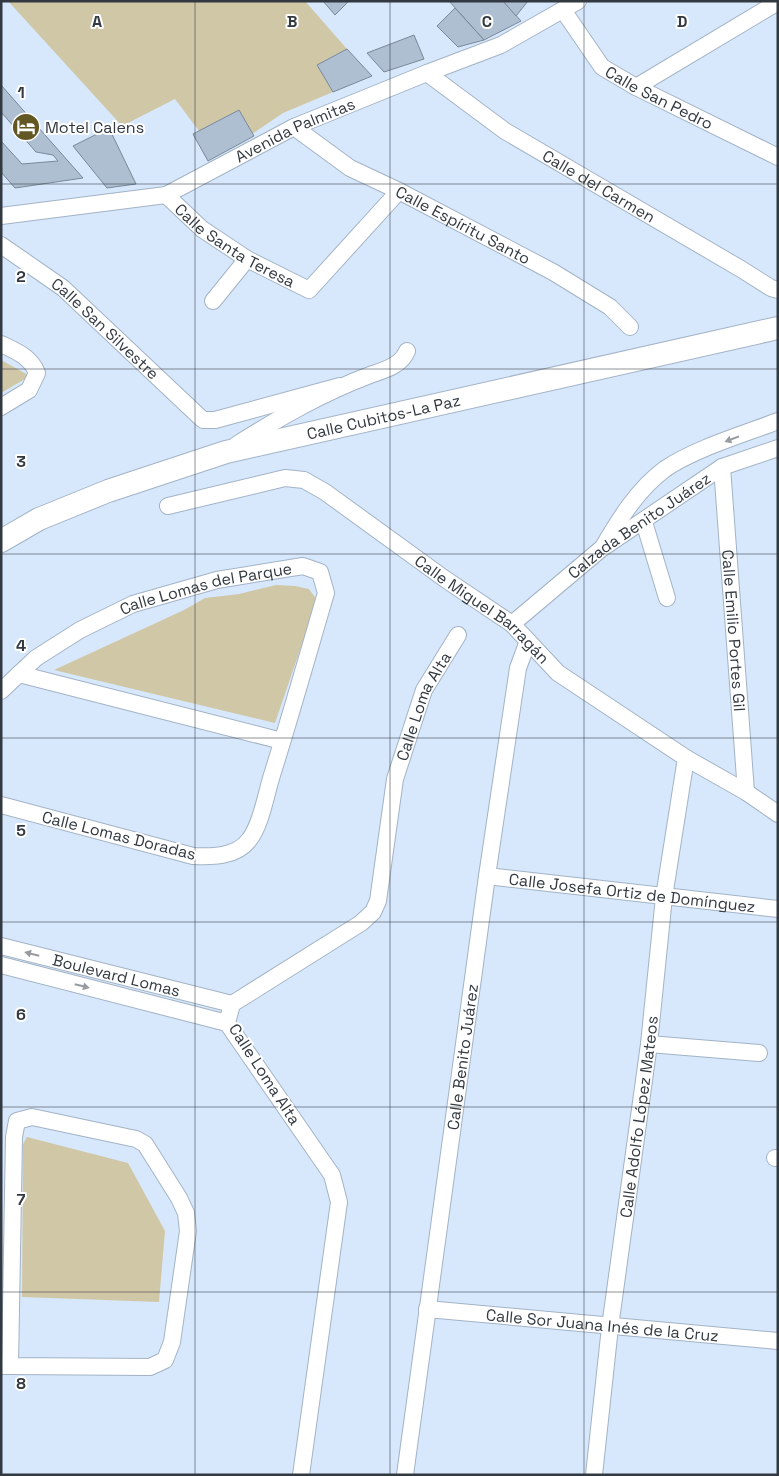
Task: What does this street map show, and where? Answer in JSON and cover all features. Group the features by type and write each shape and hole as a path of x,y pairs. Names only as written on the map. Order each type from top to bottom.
{"main road":[{"name":"Calle Cubitos-La Paz","path":"1,541 39,519 99,495 226,452 778,328"}],"street":[{"name":"Avenida Palmitas","path":"1,216 166,195 294,127 501,45 578,1"},
{"path":"636,87 778,2"},
{"name":"Calle San Pedro","path":"563,10 602,67 636,87 778,157"},
{"name":"Calle del Carmen","path":"427,73 505,132 742,269 771,288 778,290"},
{"name":"Calle Espíritu Santo","path":"294,127 350,168 400,191 553,272 610,307 630,327"},
{"name":"Calle Santa Teresa","path":"166,195 202,229 247,258 308,290 400,191"},
{"name":"Calle San Silvestre","path":"1,245 63,288 203,420 215,420 340,386"},
{"path":"213,301 247,258"},
{"path":"1,344 25,356 34,366 37,373 29,390 1,407"},
{"path":"226,452 282,416 340,386 390,368 404,358 407,351"},
{"path":"602,550 619,518 643,488 666,469 700,451 778,421"},
{"name":"Calzada Benito Juárez","path":"512,624 602,550 722,468 778,448"},
{"name":"Calle Emilio Portes Gil","path":"722,468 746,792"},
{"name":"Calle Miguel Barragán","path":"168,506 285,478 304,480 325,492 445,579 512,624 558,673 686,758 746,792 778,814"},
{"path":"644,522 666,598"},
{"name":"Calle Lomas del Parque","path":"1,691 36,658 80,630 133,604 217,580 303,566 320,572 326,593 282,741"},
{"name":"Calle Loma Alta","path":"301,1475 338,1202 332,1175 228,1023 232,1004 362,923 373,912 378,900 395,779 424,690 458,635"},
{"name":"Calle Benito Juárez","path":"406,1475 487,876 518,668 528,640"},
{"path":"19,674 282,741"},
{"name":"Calle Lomas Doradas","path":"1,806 193,856 214,857 234,851 249,840 257,823 282,741"},
{"name":"Calle Adolfo López Mateos","path":"594,1475 610,1326 649,1044 664,897 686,758"},
{"name":"Calle Josefa Ortiz de Domínguez","path":"487,876 778,909"},
{"name":"Boulevard Lomas","path":"1,946 232,1004"},
{"name":"Boulevard Lomas","path":"1,965 228,1023"},
{"path":"649,1044 759,1053"},
{"path":"32,1117 136,1139 145,1144 179,1198 186,1213 188,1230 174,1333 165,1360 150,1367 6,1366 14,1137 17,1121 32,1117"},
{"name":"Calle Sor Juana Inés de la Cruz","path":"427,1309 778,1341"}],"shaded area":[{"path":"8,1 305,1 347,49 317,65 333,92 283,113 252,134 239,110 199,131 175,99 122,126"},
{"path":"1,360 30,376 1,393"},
{"path":"276,585 309,589 317,600 275,723 54,670 184,610 205,598 239,594"},
{"path":"27,1137 128,1163 165,1231 159,1302 22,1297 23,1144"}],"building":[{"path":"323,1 349,1 335,15"},
{"path":"449,1 503,1 521,21 484,40"},
{"path":"503,1 528,1 516,16"},
{"path":"455,8 484,40 458,47 437,26"},
{"path":"414,35 424,59 384,72 367,53"},
{"path":"347,49 372,76 333,92 317,65"},
{"name":"Motel Calens","path":"1,85 83,178 15,188 1,172 1,141 22,164 58,161 53,155 36,152 1,112"},
{"path":"239,110 254,136 208,161 193,134"},
{"path":"109,128 136,184 107,188 73,146"}],"place":[{"name":"Motel Calens","path":"26,127"}]}
